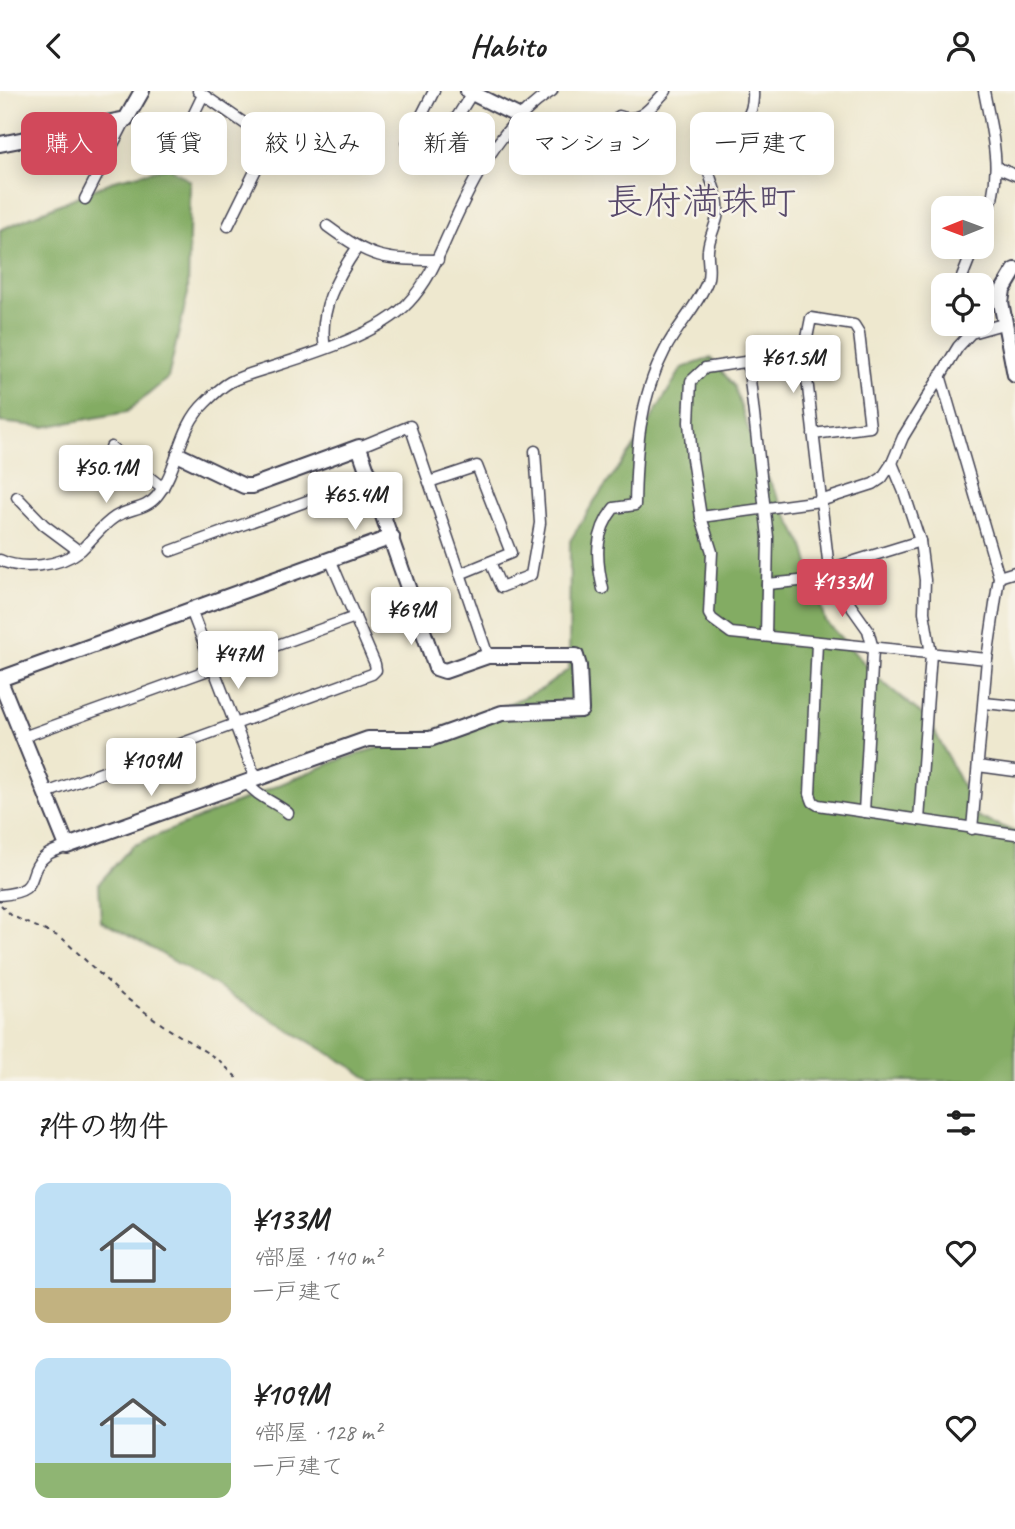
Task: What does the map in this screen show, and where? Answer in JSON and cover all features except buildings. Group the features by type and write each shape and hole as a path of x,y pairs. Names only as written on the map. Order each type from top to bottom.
{"street":[{"path":"85,199 142,91"},
{"path":"423,112 434,91"},
{"path":"526,112 552,91"},
{"path":"647,112 666,91"},
{"path":"603,589 596,551 600,536 614,508 635,505 635,464 641,414 665,350 689,315 710,269 708,247 718,216 718,201 708,166 708,155 713,148 735,133 748,117 754,103 753,91"},
{"path":"984,91 996,167 993,196"},
{"path":"458,112 470,92 510,112"},
{"path":"192,112 200,93 270,141 228,226"},
{"path":"0,143 126,119"},
{"path":"0,559 14,566 26,566 58,561 79,551 107,524 124,513 145,507 156,498 198,412 229,383 366,332 400,311 427,281 477,176 497,143 509,129"},
{"path":"996,167 1015,175"},
{"path":"327,226 357,248 381,257 438,260"},
{"path":"325,348 322,331 332,291 357,248"},
{"path":"1015,269 1003,290 1001,302 1003,324 1015,375"},
{"path":"813,433 870,427 859,333 854,325 811,318 804,353 820,501 830,574 868,629 873,649 864,812"},
{"path":"994,325 1003,324"},
{"path":"701,517 820,501 873,484 882,478 903,437 965,336"},
{"path":"804,353 705,368 691,381 689,422 701,517 712,552 709,614 731,633 987,659"},
{"path":"748,362 769,552 766,636"},
{"path":"940,375 999,577 987,659 972,829"},
{"path":"179,455 244,486 252,486 410,426 488,656"},
{"path":"111,447 163,488"},
{"path":"0,895 19,893 27,888 40,862 47,855 67,846 368,739 430,739 502,713 581,711 576,656 488,656 445,671 436,668 359,447"},
{"path":"491,562 501,587 531,575 540,523 535,451"},
{"path":"892,463 920,541 925,580 924,612 931,654 919,820"},
{"path":"429,482 477,466 512,553 460,574"},
{"path":"171,551 370,478"},
{"path":"18,497 44,525 79,551"},
{"path":"67,846 0,680 391,537"},
{"path":"767,584 830,574 920,541"},
{"path":"46,793 372,674 376,670 375,664 330,559"},
{"path":"999,577 1015,572"},
{"path":"191,610 234,723 251,781 250,789 288,813"},
{"path":"23,737 355,617"},
{"path":"817,643 810,794 813,801 818,805 1015,834"},
{"path":"984,703 1015,706"},
{"path":"978,766 1015,771"}],"path":[{"path":"0,904 3,910 12,916 62,938 121,995 219,1060 240,1081"}],"green space":[{"path":"135,175 181,175 190,181 188,293 168,378 127,412 44,427 0,422 0,230 118,179"},
{"path":"711,358 734,386 759,461 805,549 825,621 880,680 929,720 978,817 1015,832 1015,1081 371,1081 155,950 101,921 99,883 132,846 339,760 481,716 542,689 569,669 570,541 595,500 636,444 682,368"}],"district":[{"name":"長府満珠町","path":"701,201"}]}
